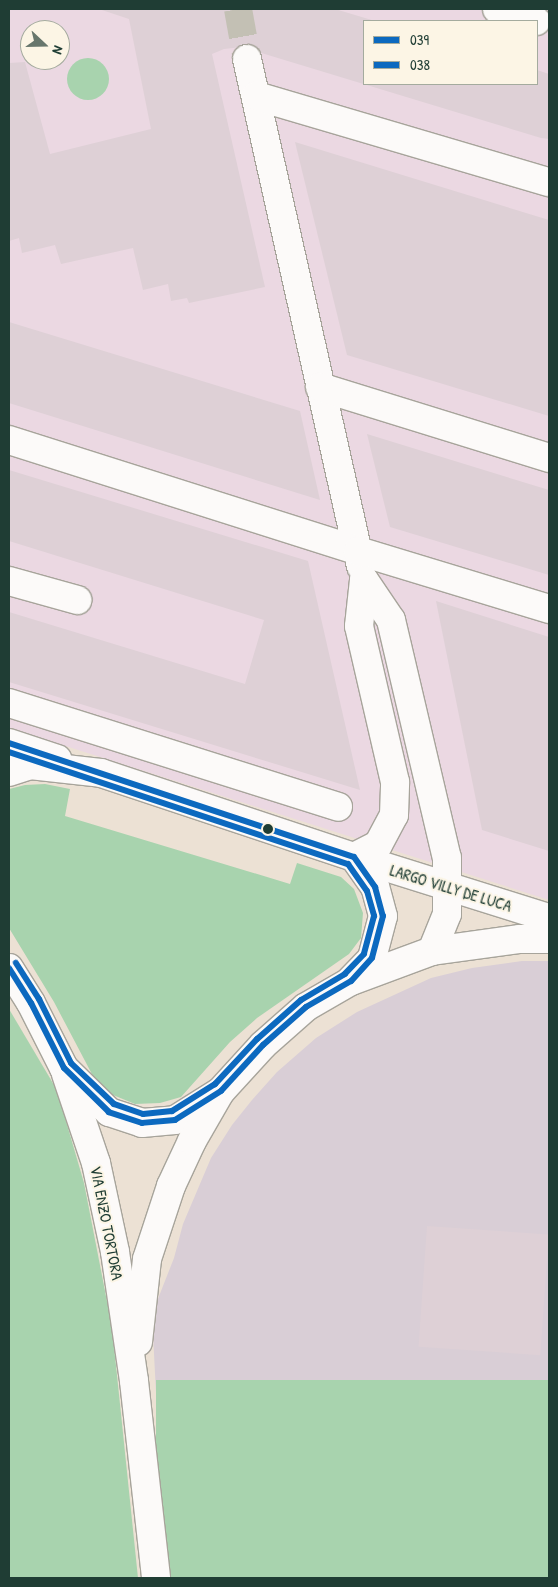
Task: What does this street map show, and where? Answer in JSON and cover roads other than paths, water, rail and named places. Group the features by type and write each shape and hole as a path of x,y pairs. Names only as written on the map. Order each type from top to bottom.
{"street":[{"path":"496,9 533,20"},
{"path":"247,59 364,580 359,626 394,782 394,815 378,845 354,857"},
{"path":"256,96 549,182"},
{"path":"320,387 549,458"},
{"path":"9,440 358,551 549,609"},
{"path":"364,580 391,620 444,844 449,887 447,914 432,951"},
{"path":"9,581 77,600"},
{"path":"9,703 338,807"},
{"path":"9,743 101,773"},
{"name":"LARGO VILLY DE LUCA","path":"9,772 30,765 101,773 354,857 549,918"},
{"name":"LARGO VILLY DE LUCA","path":"351,981 372,958 383,916 375,887 354,857"},
{"name":"LARGO VILLY DE LUCA","path":"9,968 31,1003 64,1068 108,1112 142,1123 175,1120 221,1091 264,1045 306,1007 351,981 432,951 520,939 549,939"},
{"name":"VIA ENZO TORTORA","path":"64,1068 96,1163 115,1252 134,1381 156,1578"},
{"name":"VIA ENZO TORTORA","path":"134,1381 147,1259 171,1186 192,1141 221,1091"}],"tunnel":[{"path":"238,9 247,59"}]}
